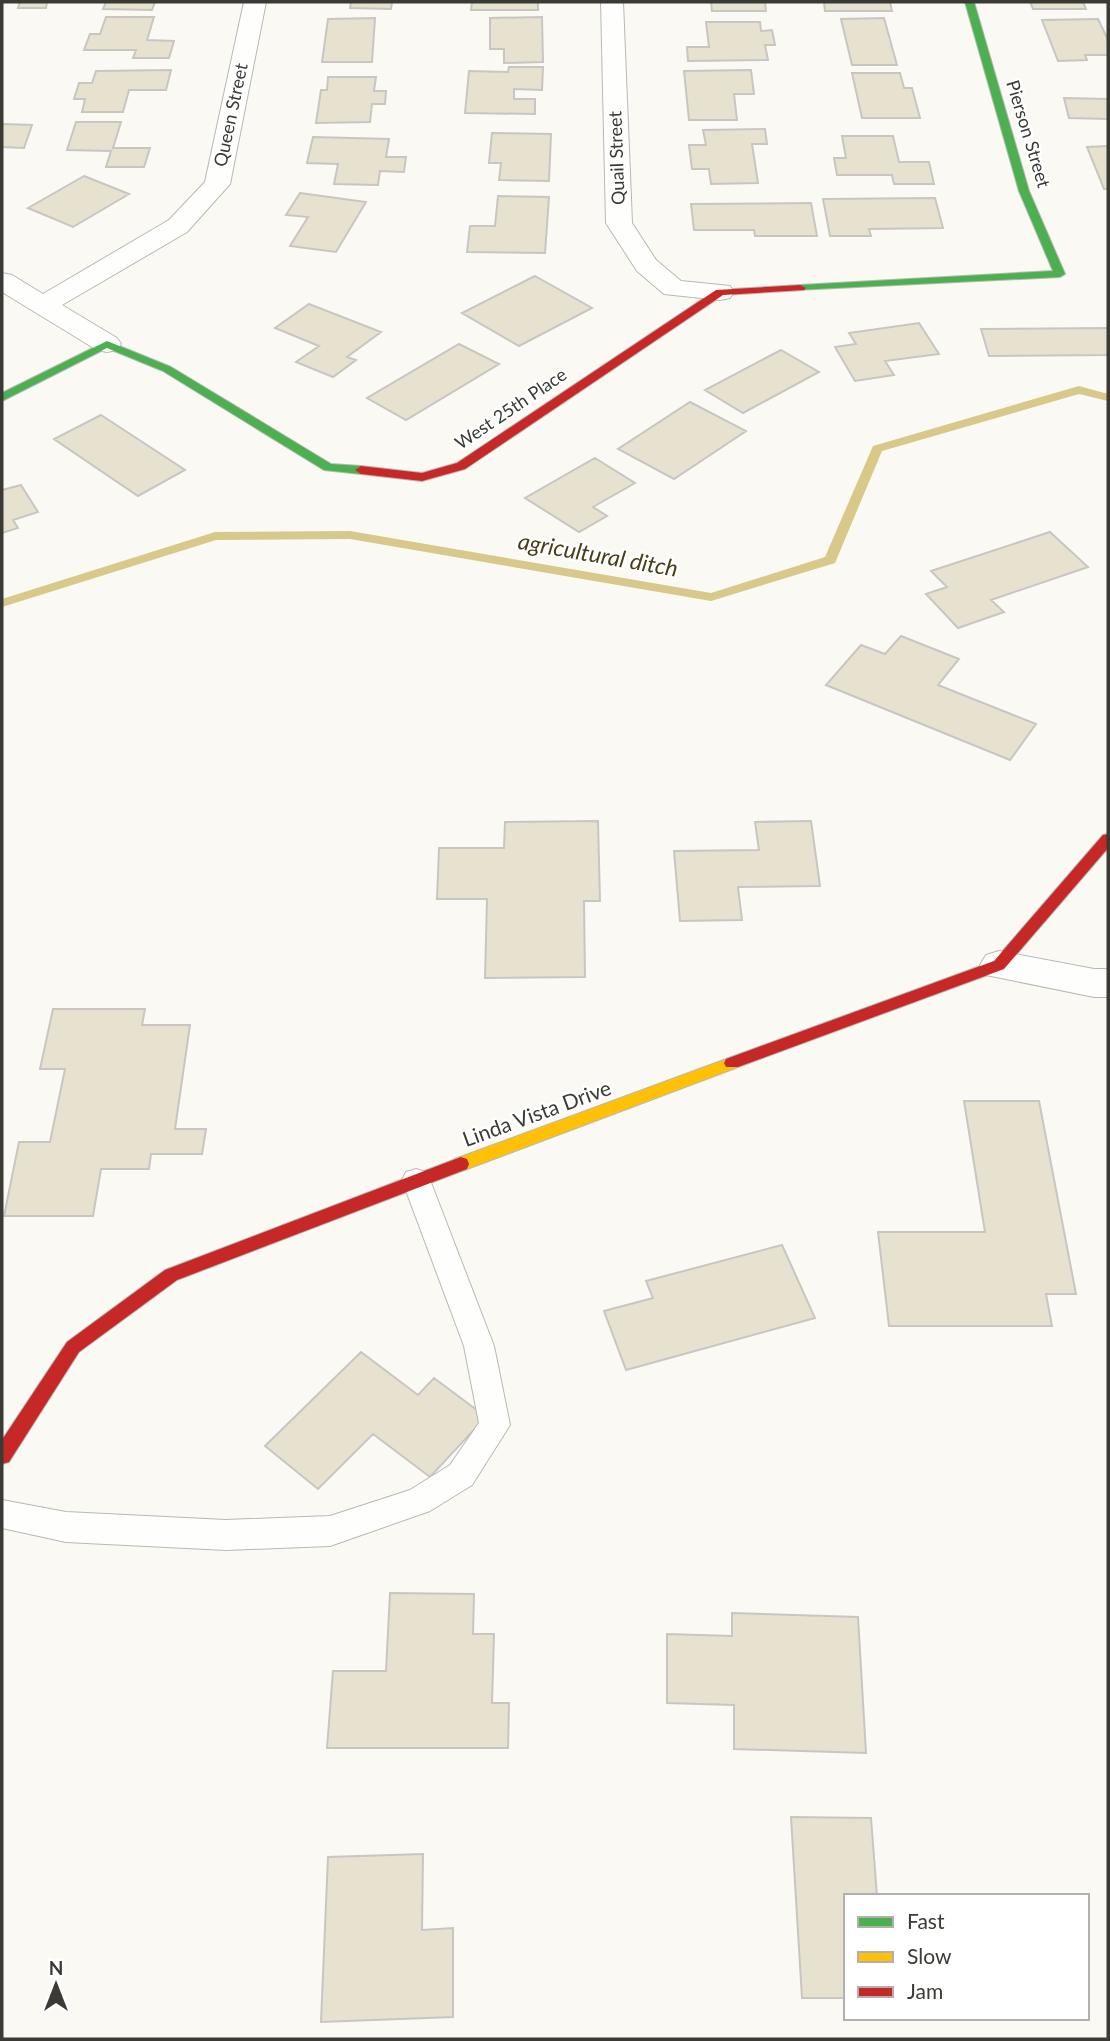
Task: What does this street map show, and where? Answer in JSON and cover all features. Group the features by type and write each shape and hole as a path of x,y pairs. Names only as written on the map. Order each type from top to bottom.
{"street":[{"name":"Queen Street","path":"43,304 178,226 217,184 254,2"},
{"name":"Quail Street","path":"612,2 619,223 646,265 674,288 720,292"},
{"name":"Pierson Street","path":"720,292 1060,274 1024,191 969,2"},
{"path":"2,281 107,344"},
{"name":"West 25th Place","path":"107,344 167,369 328,467 422,477 460,466 720,292"},
{"path":"2,398 107,344"},
{"name":"Linda Vista Drive","path":"2,1456 73,1347 171,1275 416,1180 999,965 1108,839"},
{"path":"999,965 1094,983 1108,983"}],"lane":[{"path":"2,1514 66,1527 226,1535 330,1531 419,1501 461,1475 495,1425 480,1346 416,1180"}],"building":[{"path":"20,2 47,2 46,8 18,8"},
{"path":"106,2 155,2 152,10 103,9"},
{"path":"351,2 392,2 391,9 350,8"},
{"path":"472,2 538,2 538,10 471,10"},
{"path":"711,2 765,2 766,11 712,11"},
{"path":"824,2 890,2 892,11 825,11"},
{"path":"1030,2 1083,2 1086,9 1033,9"},
{"path":"106,17 154,17 147,40 174,41 169,58 133,58 136,50 84,50 90,34 100,34"},
{"path":"542,17 543,62 504,63 504,49 490,49 490,18"},
{"path":"375,18 372,62 322,62 328,19"},
{"path":"884,18 897,65 852,65 841,19"},
{"path":"1098,19 1108,40 1108,55 1085,55 1087,60 1058,61 1042,20"},
{"path":"706,22 760,22 761,31 772,30 775,45 765,45 768,60 688,61 687,47 709,47"},
{"path":"509,67 543,67 542,90 514,89 514,99 535,99 535,114 465,113 469,71 508,72"},
{"path":"171,70 166,90 129,90 123,112 82,112 85,99 74,99 79,83 92,83 96,71"},
{"path":"751,70 754,94 734,94 737,120 689,120 684,71"},
{"path":"852,73 900,73 904,88 912,88 920,118 862,118"},
{"path":"328,77 376,77 374,91 386,91 385,104 372,104 370,122 316,123 321,90 327,90"},
{"path":"1064,98 1108,99 1108,119 1069,118"},
{"path":"76,122 121,122 113,148 150,148 144,167 106,167 111,151 67,150"},
{"path":"2,124 32,125 24,148 2,147"},
{"path":"765,129 767,144 752,144 758,183 711,184 709,169 692,169 689,145 706,145 703,130"},
{"path":"492,133 551,134 549,181 499,180 501,163 489,163"},
{"path":"842,136 893,136 899,162 929,162 934,184 894,184 892,175 837,175 834,158 846,158"},
{"path":"313,137 389,139 386,157 406,157 404,172 380,171 378,185 334,184 338,164 307,163"},
{"path":"1108,146 1108,189 1104,189 1087,147"},
{"path":"84,176 129,194 73,227 28,208"},
{"path":"300,193 366,202 336,252 290,246 308,217 286,215"},
{"path":"498,196 549,197 545,253 467,252 470,226 495,226"},
{"path":"935,198 943,228 869,229 871,236 830,236 823,199"},
{"path":"811,203 817,236 755,236 754,230 694,230 691,204"},
{"path":"535,276 592,308 519,346 462,313"},
{"path":"309,304 381,332 347,357 356,360 333,377 296,362 319,346 275,328"},
{"path":"919,323 939,354 885,361 894,375 855,381 835,347 856,344 849,333"},
{"path":"1108,328 1108,355 989,356 981,329"},
{"path":"459,344 499,364 406,420 367,398"},
{"path":"781,350 819,372 743,413 705,390"},
{"path":"690,402 746,431 674,479 618,449"},
{"path":"101,415 185,470 138,496 54,439"},
{"path":"595,458 635,483 593,507 607,516 579,532 525,498"},
{"path":"21,485 38,512 13,520 18,528 2,533 2,490"},
{"path":"1050,532 1088,567 991,600 1004,612 958,628 926,594 947,587 931,571"},
{"path":"901,636 959,659 938,685 1036,724 1010,760 826,685 861,645 885,654"},
{"path":"598,821 600,901 584,901 585,977 485,978 487,899 437,899 439,848 504,848 505,822"},
{"path":"811,821 820,886 738,887 742,920 680,921 674,851 759,850 755,822"},
{"path":"53,1009 145,1009 142,1025 190,1025 175,1129 206,1129 202,1154 151,1154 149,1169 101,1169 93,1216 4,1216 19,1142 50,1142 65,1069 40,1069"},
{"path":"964,1101 1039,1101 1076,1294 1046,1294 1052,1326 889,1326 878,1232 985,1232"},
{"path":"782,1245 815,1318 626,1370 604,1311 653,1298 646,1281"},
{"path":"361,1352 418,1395 434,1378 486,1417 430,1477 373,1434 318,1489 265,1446"},
{"path":"390,1593 474,1594 473,1634 494,1634 492,1703 509,1703 508,1748 327,1748 333,1671 386,1671"},
{"path":"732,1613 858,1617 866,1753 734,1749 734,1705 667,1703 667,1634 732,1636"},
{"path":"791,1817 871,1818 877,1894 844,1894 844,1998 802,1998"},
{"path":"423,1854 422,1930 453,1928 453,2017 321,2022 328,1857"}],"waterway":[{"name":"agricultural ditch","path":"2,603 215,536 350,535 711,597 830,560 877,449 1079,390 1108,398"}],"traffic: fast":[{"path":"800,288 1060,274 1024,191 969,2"},
{"path":"2,398 107,344 167,369 328,467 361,470"}],"traffic: slow":[{"path":"461,1164 732,1063"}],"traffic: jam":[{"path":"361,470 422,477 461,466 720,292 800,288"},
{"path":"732,1063 999,965 1108,839"},
{"path":"2,1456 73,1347 171,1275 461,1164"}]}
